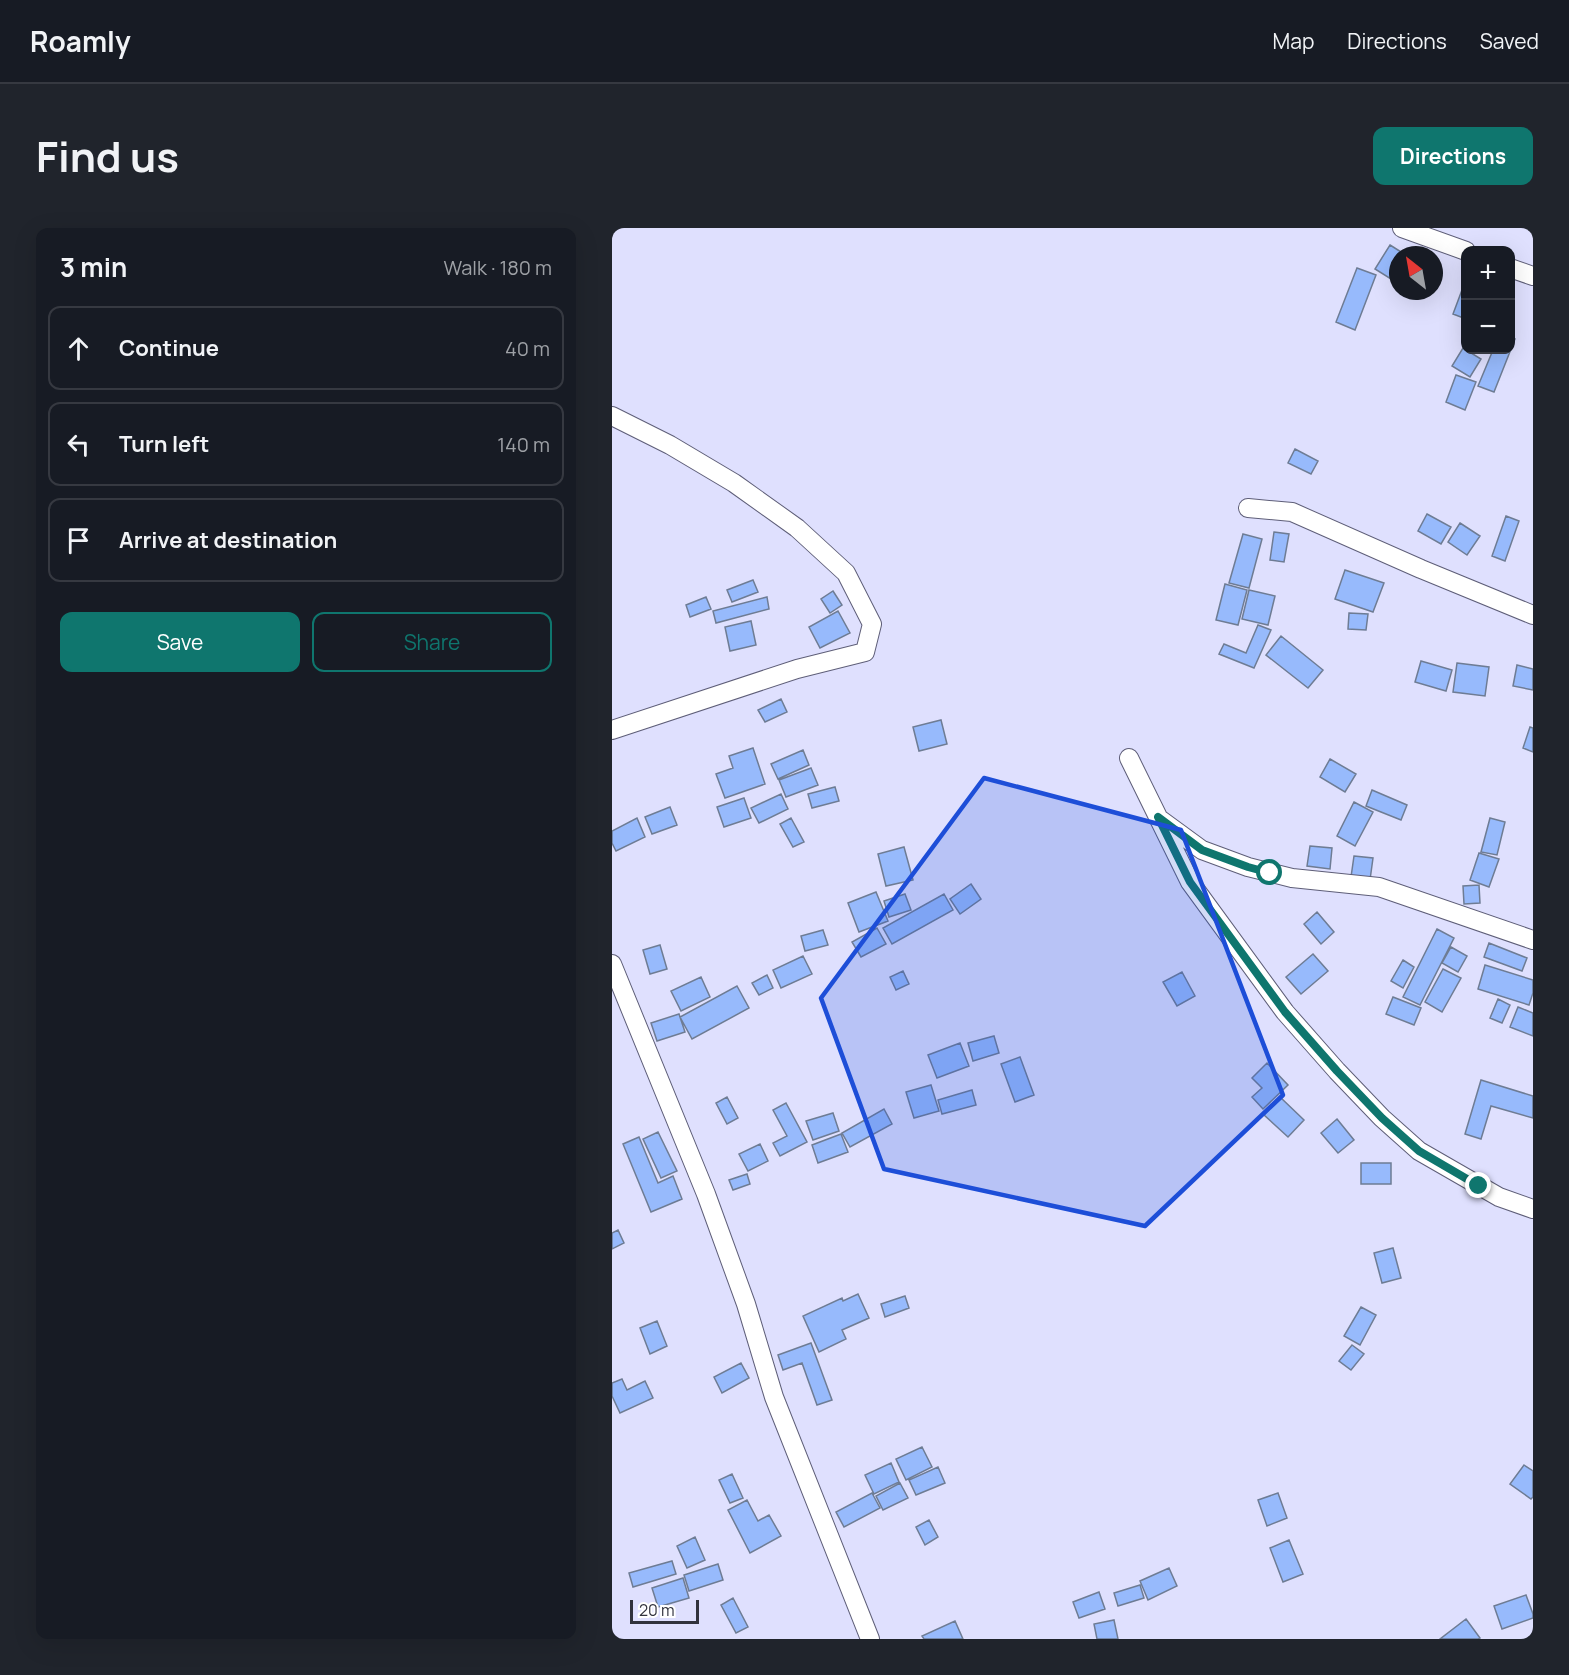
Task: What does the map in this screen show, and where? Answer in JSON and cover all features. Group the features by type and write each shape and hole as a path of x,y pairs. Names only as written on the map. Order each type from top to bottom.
{"street":[{"path":"1402,228 1461,249"},
{"path":"1515,270 1533,276"},
{"path":"612,416 670,445 734,483 797,528 846,573 872,624 866,651 797,669 612,730"},
{"path":"1248,508 1292,512 1421,570 1533,615"},
{"path":"1130,758 1190,882 1285,1012 1382,1118 1419,1151 1499,1197 1533,1209"},
{"path":"1158,817 1202,850 1248,867 1292,878 1378,887 1533,940"},
{"path":"612,964 706,1194 746,1304 774,1397 870,1639"}],"highlighted area":[{"path":"984,778 1181,830 1283,1095 1145,1226 884,1169 821,998"}],"building":[{"path":"1389,247 1389,278 1375,269"},
{"path":"1357,268 1376,275 1355,330 1336,322"},
{"path":"1461,293 1461,317 1453,314"},
{"path":"1461,351 1461,354 1473,354 1481,359 1470,377 1452,366"},
{"path":"1491,354 1509,354 1494,392 1478,386"},
{"path":"1456,375 1476,382 1465,410 1446,402"},
{"path":"1295,449 1318,461 1311,474 1288,463"},
{"path":"1427,514 1451,527 1441,544 1418,531"},
{"path":"1506,516 1519,521 1505,561 1492,556"},
{"path":"1460,523 1480,536 1467,555 1448,542"},
{"path":"1274,532 1289,534 1284,562 1270,560"},
{"path":"1243,534 1262,539 1249,588 1229,583"},
{"path":"1345,570 1384,583 1373,612 1335,599"},
{"path":"753,580 758,592 732,602 727,590"},
{"path":"1225,584 1247,590 1238,625 1216,620"},
{"path":"1249,590 1275,596 1268,625 1242,619"},
{"path":"833,591 842,605 830,613 821,599"},
{"path":"706,597 711,609 690,617 686,605"},
{"path":"767,597 769,609 716,623 713,611"},
{"path":"838,611 850,633 820,648 809,627"},
{"path":"1349,613 1368,614 1366,630 1348,629"},
{"path":"751,621 756,645 730,651 725,627"},
{"path":"1258,625 1271,630 1254,668 1219,654 1224,644 1246,653"},
{"path":"1281,636 1323,670 1308,688 1266,655"},
{"path":"1421,661 1452,670 1446,691 1415,682"},
{"path":"1457,663 1489,667 1485,696 1453,692"},
{"path":"1517,665 1533,669 1533,690 1513,686"},
{"path":"781,699 787,712 765,722 758,710"},
{"path":"941,720 947,744 919,751 913,727"},
{"path":"1530,727 1533,728 1533,752 1523,748"},
{"path":"753,748 765,784 725,798 716,774 733,768 729,756"},
{"path":"803,750 809,765 778,779 771,764"},
{"path":"1330,759 1356,774 1345,792 1320,777"},
{"path":"811,768 818,785 786,797 779,780"},
{"path":"835,787 839,801 812,808 808,794"},
{"path":"1372,790 1407,805 1401,820 1366,806"},
{"path":"781,794 788,809 759,823 751,808"},
{"path":"744,798 751,818 724,827 717,807"},
{"path":"1354,802 1373,812 1355,846 1337,836"},
{"path":"670,807 677,825 652,834 645,817"},
{"path":"637,818 645,837 616,851 612,843 612,831"},
{"path":"791,818 804,842 793,847 780,824"},
{"path":"1490,818 1505,822 1497,855 1481,852"},
{"path":"1310,846 1332,848 1330,869 1307,866"},
{"path":"904,847 913,880 886,886 878,854"},
{"path":"1479,853 1499,859 1489,887 1470,880"},
{"path":"1354,856 1373,858 1370,880 1351,877"},
{"path":"971,884 981,899 960,914 950,899"},
{"path":"1479,885 1480,903 1464,904 1463,886"},
{"path":"876,892 888,921 859,932 848,903"},
{"path":"905,894 911,910 889,917 884,901"},
{"path":"944,894 953,910 892,944 883,928"},
{"path":"1317,912 1334,932 1321,944 1304,924"},
{"path":"877,928 886,944 861,957 852,942"},
{"path":"1437,929 1454,938 1420,1005 1403,997"},
{"path":"823,930 828,945 805,951 801,936"},
{"path":"1489,943 1527,958 1522,971 1484,957"},
{"path":"660,945 667,969 650,974 643,950"},
{"path":"1451,947 1467,956 1458,972 1442,963"},
{"path":"1313,954 1328,971 1301,994 1286,977"},
{"path":"803,956 812,974 781,988 773,970"},
{"path":"1403,960 1414,967 1403,988 1391,981"},
{"path":"1485,965 1533,980 1533,993 1529,1005 1478,989"},
{"path":"1443,969 1461,978 1442,1012 1425,1002"},
{"path":"903,971 909,984 896,990 890,977"},
{"path":"1182,972 1195,996 1177,1006 1163,982"},
{"path":"767,975 773,988 759,995 752,983"},
{"path":"701,977 710,997 681,1011 671,991"},
{"path":"737,986 749,1008 692,1039 680,1017"},
{"path":"1393,997 1421,1008 1414,1025 1386,1014"},
{"path":"1498,999 1510,1005 1502,1023 1490,1018"},
{"path":"1518,1007 1533,1013 1533,1036 1510,1027"},
{"path":"679,1014 685,1032 657,1041 651,1023"},
{"path":"994,1036 999,1053 973,1061 968,1043"},
{"path":"960,1043 969,1066 937,1078 928,1055"},
{"path":"1020,1057 1034,1095 1015,1102 1001,1064"},
{"path":"1267,1063 1288,1085 1263,1109 1252,1097 1262,1088 1252,1078"},
{"path":"1481,1080 1533,1096 1533,1118 1491,1106 1481,1139 1465,1134"},
{"path":"931,1085 939,1111 914,1118 906,1092"},
{"path":"972,1090 976,1105 942,1114 938,1100"},
{"path":"727,1097 738,1118 727,1124 716,1103"},
{"path":"1280,1097 1304,1120 1288,1137 1264,1115"},
{"path":"786,1103 807,1142 780,1156 773,1143 787,1136 773,1110"},
{"path":"884,1109 892,1124 850,1147 842,1133"},
{"path":"833,1113 839,1131 813,1140 806,1121"},
{"path":"1337,1119 1354,1140 1338,1153 1321,1133"},
{"path":"658,1132 677,1171 661,1178 643,1139"},
{"path":"841,1134 848,1152 818,1163 812,1145"},
{"path":"639,1137 658,1183 673,1176 682,1199 651,1212 623,1144"},
{"path":"760,1144 768,1161 748,1171 739,1154"},
{"path":"1361,1163 1391,1163 1391,1184 1361,1184"},
{"path":"747,1174 750,1184 733,1190 729,1180"},
{"path":"618,1230 624,1243 612,1249 612,1233"},
{"path":"1393,1248 1401,1278 1382,1283 1374,1253"},
{"path":"858,1294 869,1318 842,1330 846,1339 819,1352 803,1316 842,1298 843,1301"},
{"path":"905,1296 909,1308 885,1317 881,1304"},
{"path":"1361,1307 1376,1315 1360,1345 1344,1336"},
{"path":"657,1321 667,1346 650,1354 640,1328"},
{"path":"811,1343 832,1400 817,1405 802,1363 783,1370 778,1355"},
{"path":"1352,1345 1364,1354 1351,1370 1339,1361"},
{"path":"741,1363 749,1378 722,1393 714,1377"},
{"path":"622,1379 627,1390 645,1381 653,1398 620,1413 612,1396 612,1383"},
{"path":"922,1447 932,1467 906,1480 896,1459"},
{"path":"891,1463 899,1482 874,1494 865,1475"},
{"path":"1524,1465 1533,1471 1533,1497 1531,1499 1510,1484"},
{"path":"938,1467 945,1483 916,1495 909,1480"},
{"path":"732,1474 743,1498 730,1503 719,1480"},
{"path":"900,1483 908,1498 883,1510 876,1496"},
{"path":"872,1493 880,1508 844,1527 836,1512"},
{"path":"1278,1493 1287,1518 1267,1526 1258,1500"},
{"path":"747,1500 758,1521 769,1515 781,1536 750,1553 728,1510"},
{"path":"929,1520 938,1537 925,1545 916,1527"},
{"path":"695,1537 705,1560 687,1568 677,1546"},
{"path":"1289,1540 1303,1574 1283,1582 1270,1548"},
{"path":"672,1561 676,1574 633,1587 629,1573"},
{"path":"718,1564 723,1580 689,1591 684,1575"},
{"path":"1169,1568 1177,1586 1148,1600 1140,1581"},
{"path":"683,1578 689,1598 658,1607 652,1588"},
{"path":"1140,1585 1144,1598 1118,1606 1114,1593"},
{"path":"1099,1592 1105,1609 1079,1618 1073,1602"},
{"path":"1526,1595 1533,1618 1502,1629 1494,1606"},
{"path":"733,1598 748,1627 736,1633 721,1605"},
{"path":"1466,1619 1480,1638 1440,1639"},
{"path":"1114,1620 1118,1639 1097,1639 1094,1624"},
{"path":"955,1621 963,1639 924,1639 922,1636"}],"route":[{"path":"1270,873 1202,850 1158,817 1190,882 1285,1012 1382,1118 1419,1151 1479,1186"}]}
